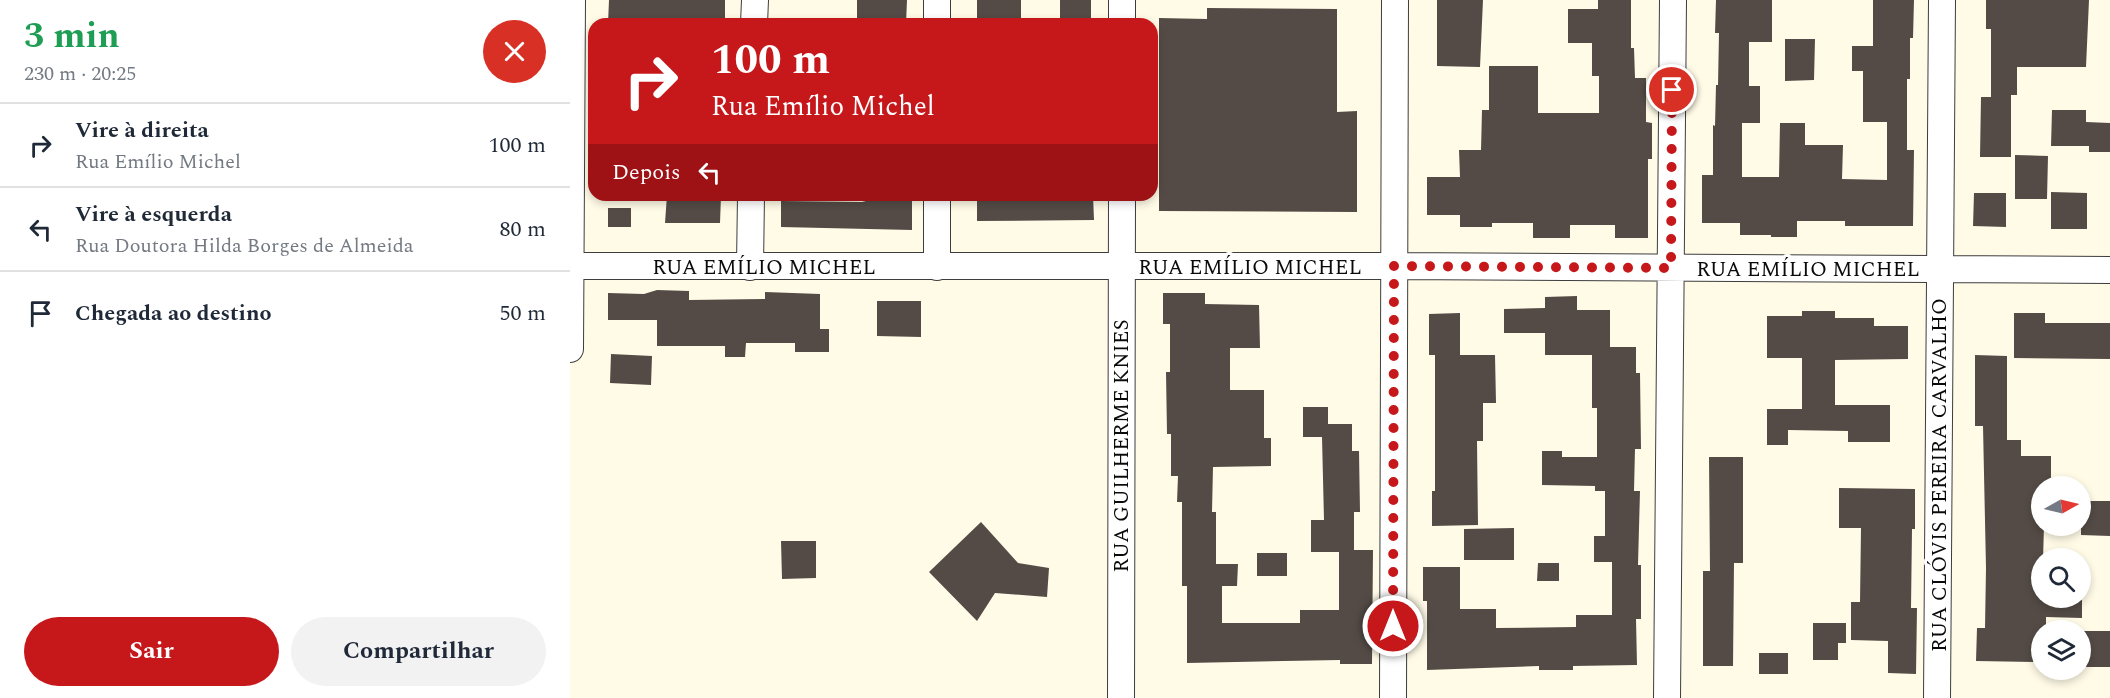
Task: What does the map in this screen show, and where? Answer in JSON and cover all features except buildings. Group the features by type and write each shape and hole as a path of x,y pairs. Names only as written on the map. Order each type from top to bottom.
{"street":[{"path":"570,349 572,0"},
{"path":"754,18 755,0"},
{"path":"936,0 936,18"},
{"path":"1122,0 1122,18"},
{"path":"1393,698 1395,0"},
{"path":"1667,698 1672,0"},
{"name":"RUA CLÓVIS PEREIRA CARVALHO","path":"1937,698 1942,0"},
{"path":"750,267 751,201"},
{"path":"937,201 937,267"},
{"name":"RUA GUILHERME KNIES","path":"1121,698 1122,201"},
{"name":"RUA EMÍLIO MICHEL","path":"570,266 1122,268 1394,266 2110,270"}],"route":[{"path":"1393,626 1394,266 1671,268 1672,90"}]}
